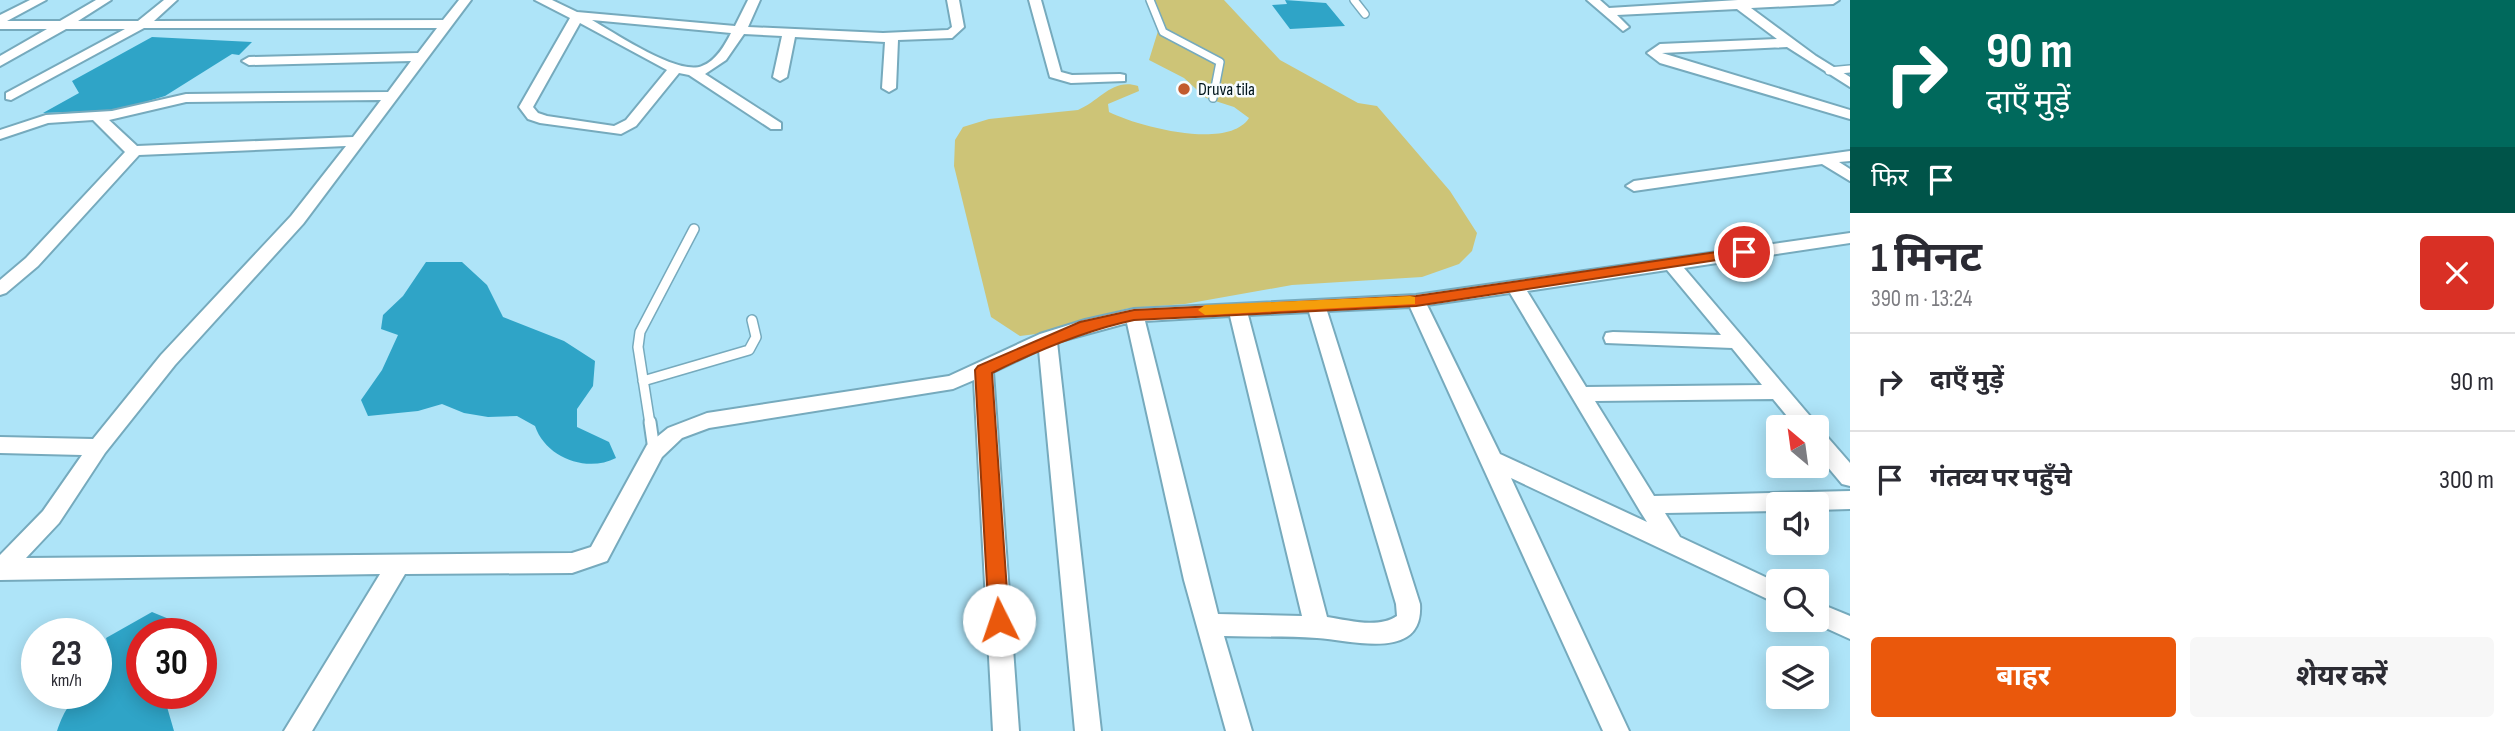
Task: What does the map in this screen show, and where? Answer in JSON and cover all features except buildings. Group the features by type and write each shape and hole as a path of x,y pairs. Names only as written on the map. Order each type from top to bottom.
{"street":[{"path":"0,22 40,0"},
{"path":"0,62 106,0"},
{"path":"10,96 141,25 171,0"},
{"path":"1,569 51,517 98,447 168,360 297,220 465,0"},
{"path":"541,0 559,1 675,69 695,74 776,126"},
{"path":"695,74 716,63 740,30 754,0"},
{"path":"579,15 740,30 883,37 952,34 958,27 953,0"},
{"path":"1035,0 1055,74 1071,79 1120,78"},
{"path":"1593,0 1623,27"},
{"path":"1606,12 1736,3 1833,0"},
{"path":"1736,3 1789,43 1850,83"},
{"path":"579,15 526,107 533,116 606,131 623,129 675,69"},
{"path":"0,22 66,25 446,24"},
{"path":"780,77 789,32"},
{"path":"883,37 891,40 893,44 889,88"},
{"path":"1789,43 1672,47 1654,53 1665,60 1850,115"},
{"path":"249,61 421,57"},
{"path":"0,135 46,119 98,117 186,98 394,96"},
{"path":"98,117 133,150 357,141"},
{"path":"0,289 32,262 118,174 133,150"},
{"path":"1634,186 1850,156"},
{"path":"1826,160 1850,176"},
{"path":"1,569 572,563 598,554 654,451 675,433 707,421 953,382 1047,339 1085,326 1134,315 1416,301 1670,262 1850,238"},
{"path":"1670,262 1798,415"},
{"path":"1516,286 1672,544"},
{"path":"1416,301 1493,460 1616,731"},
{"path":"1209,625 1317,627 1377,634 1398,629 1409,621 1408,604 1316,306"},
{"path":"1237,309 1317,627"},
{"path":"1134,315 1209,625 1239,731"},
{"path":"1613,338 1737,342"},
{"path":"1047,339 1088,731"},
{"path":"983,370 1006,731"},
{"path":"1581,394 1778,392"},
{"path":"0,445 98,447"},
{"path":"1829,453 1850,478"},
{"path":"1493,460 1766,588"},
{"path":"1647,505 1850,500"},
{"path":"297,731 398,565"},
{"path":"1829,618 1850,628"}],"lane":[{"path":"1150,0 1163,32 1210,54 1220,62 1213,99"},
{"path":"1354,0 1365,14"},
{"path":"1829,71 1850,69"},
{"path":"654,451 638,347 640,332 694,229"},
{"path":"643,381 749,350 756,337 752,320"}],"shaded area":[{"path":"1151,0 1224,0 1280,60 1358,103 1377,106 1450,191 1477,233 1472,251 1459,264 1422,277 1292,285 1185,304 1129,308 1074,322 1052,332 1020,336 991,317 954,166 955,140 963,127 989,119 1078,110 1113,88 1129,84 1138,86 1139,91 1108,104 1109,112 1160,129 1182,133 1222,133 1238,128 1249,118 1234,107 1206,98 1184,78 1149,60 1158,31 1150,11"}],"water":[{"path":"1285,0 1326,3 1345,26 1290,29 1272,5 1287,4"},
{"path":"152,37 252,42 239,55 232,54 165,96 119,110 43,113 79,93 72,81"},
{"path":"426,262 462,262 487,285 503,317 564,341 595,361 593,386 577,409 577,427 609,442 616,458 593,464 569,460 548,447 535,426 517,416 488,417 464,413 442,404 418,411 368,416 361,400 382,370 398,335 381,329 383,315 403,296"},
{"path":"152,612 167,618 141,618"},
{"path":"126,627 126,709 168,709 174,731 57,731 67,709 112,709 112,635"}],"slow traffic":[{"path":"1205,310 1410,301"}],"place":[{"name":"Druva tila","path":"1184,89"}],"route":[{"path":"999,620 983,370 1047,339 1085,326 1134,315 1164,311 1416,301 1744,252"}]}
